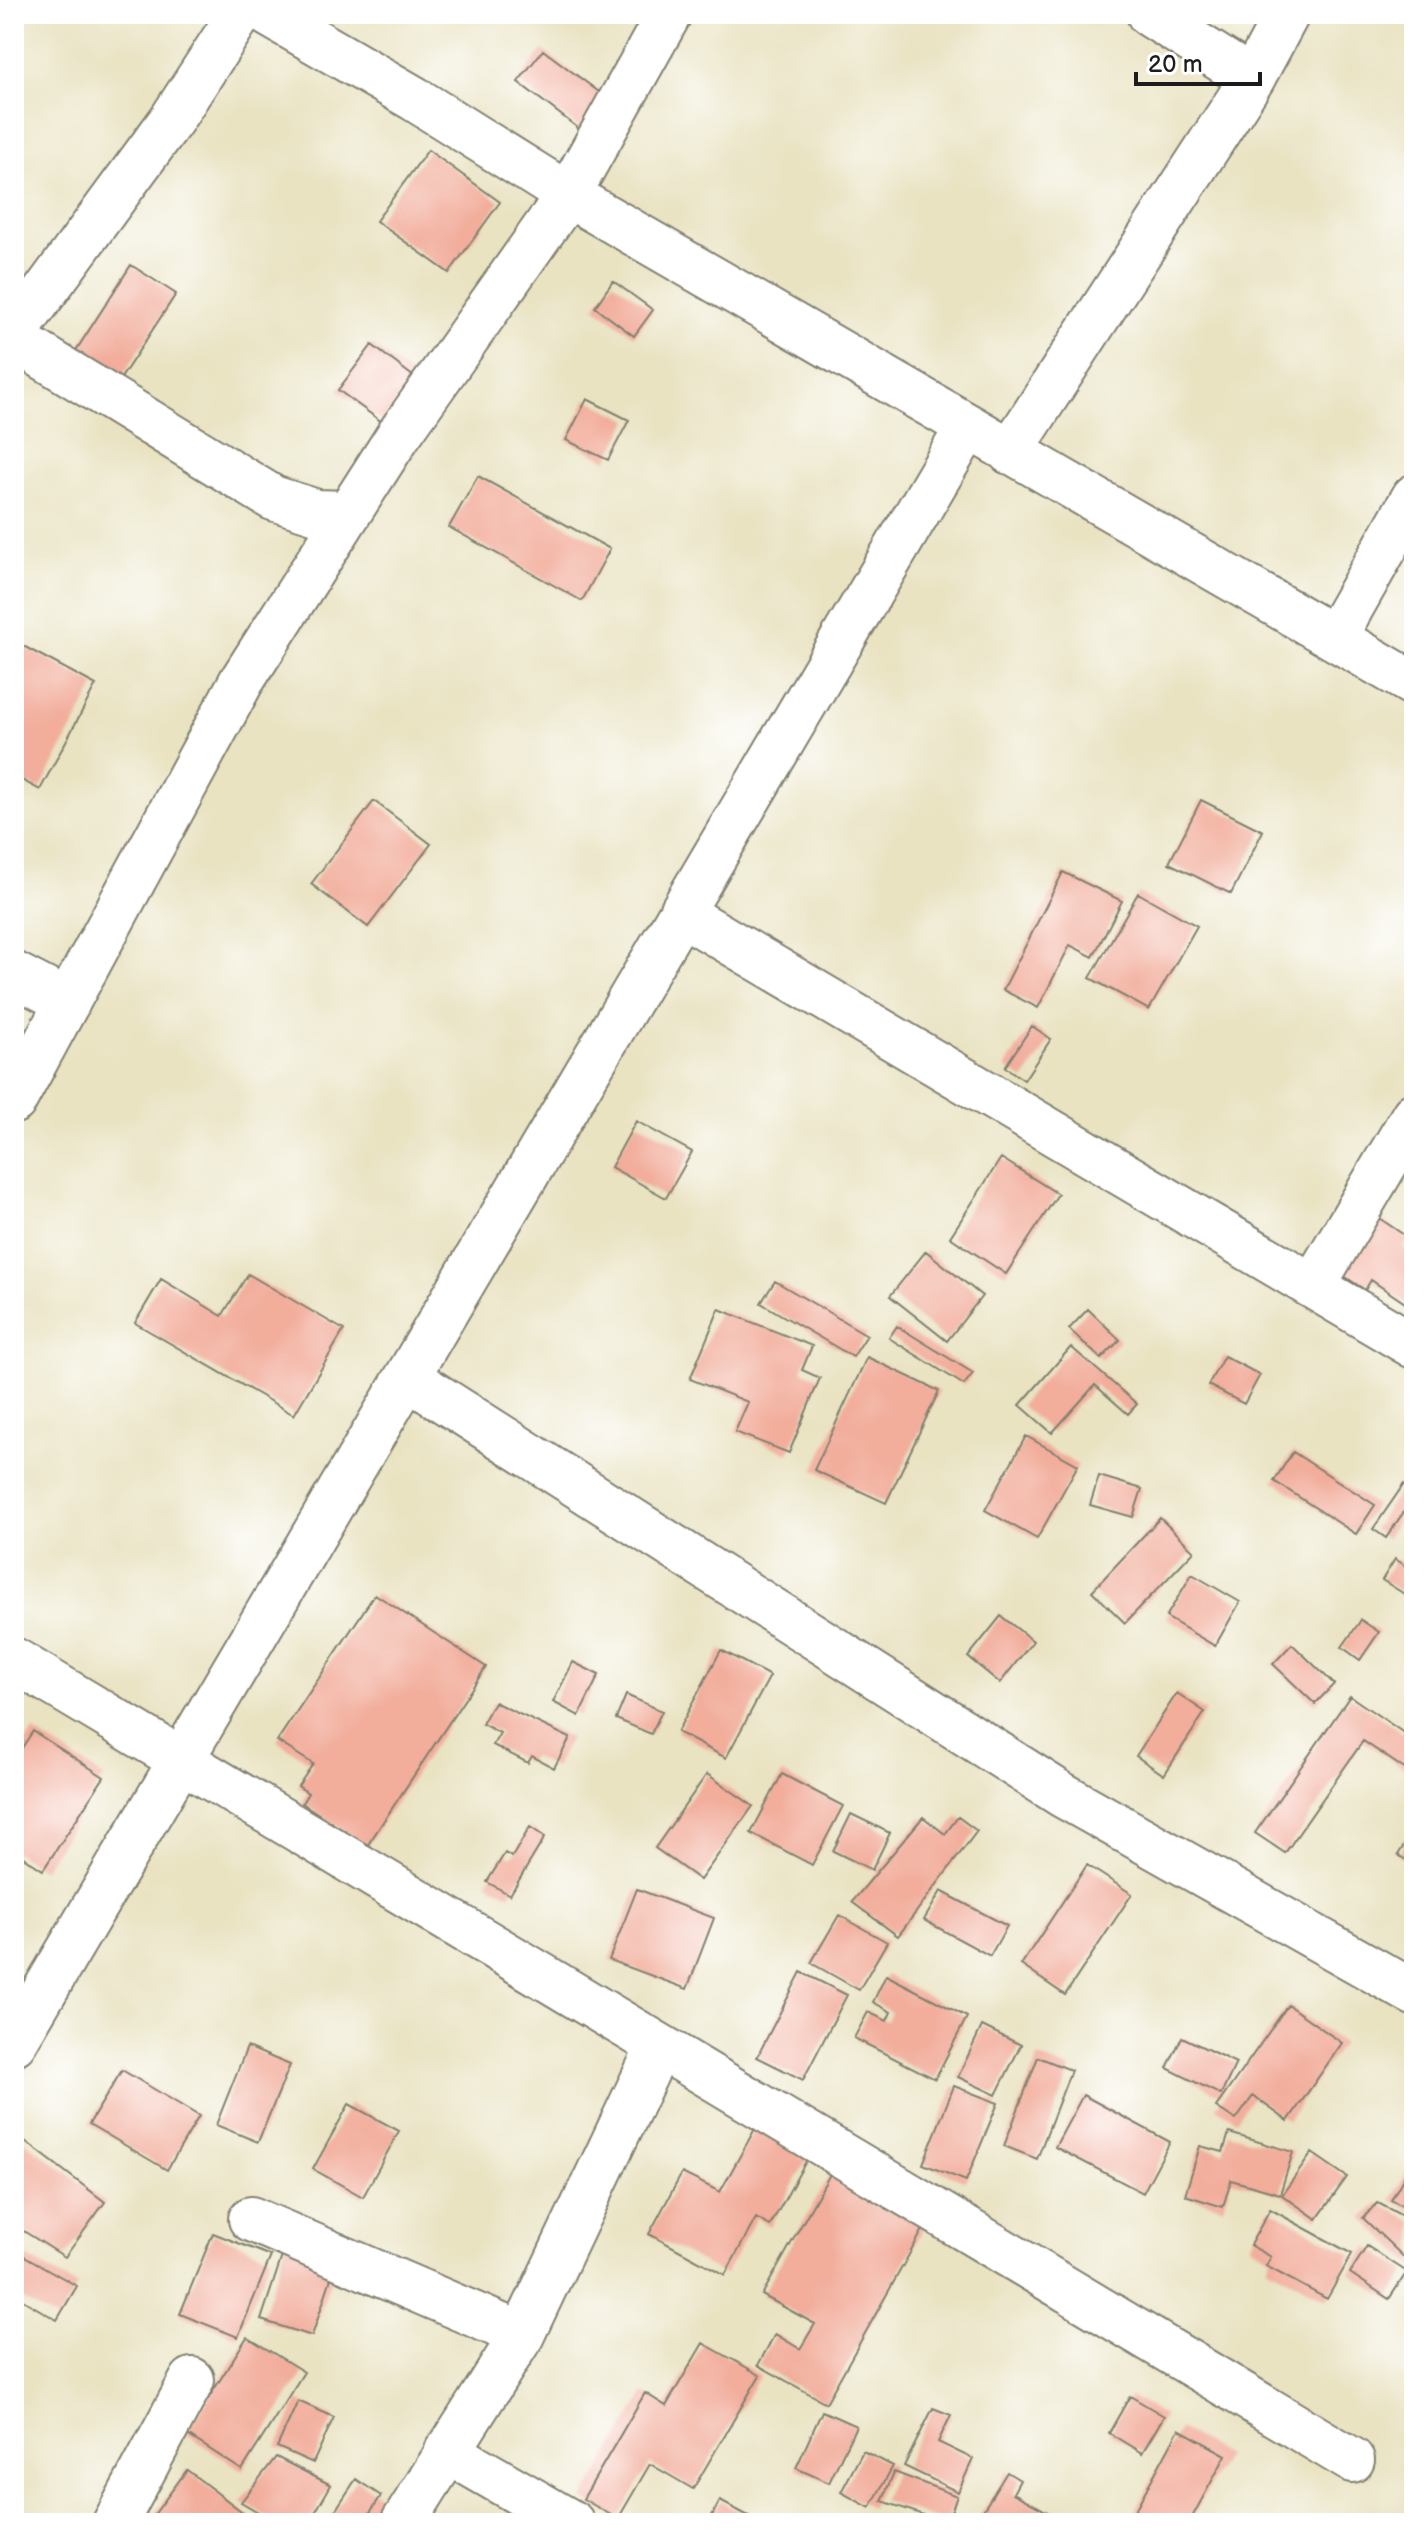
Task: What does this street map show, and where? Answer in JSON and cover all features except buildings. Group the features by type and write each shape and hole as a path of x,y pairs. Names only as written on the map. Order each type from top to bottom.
{"street":[{"path":"240,14 172,119 14,337 273,498 317,512 348,513"},
{"path":"268,14 415,99 568,195 1414,684"},
{"path":"14,1101 241,682 398,436 568,195 669,14"},
{"path":"1149,14 1252,79"},
{"path":"1010,452 1252,79 1287,14"},
{"path":"14,2043 968,427"},
{"path":"1335,636 1414,497"},
{"path":"681,913 1414,1346"},
{"path":"14,974 68,1002"},
{"path":"1313,1286 1414,1115"},
{"path":"407,1377 1061,1794 1414,1993"},
{"path":"14,1660 1352,2460"},
{"path":"403,2523 522,2335 659,2046"},
{"path":"251,2219 522,2335"},
{"path":"115,2523 192,2380"},
{"path":"447,2451 572,2523"}]}
